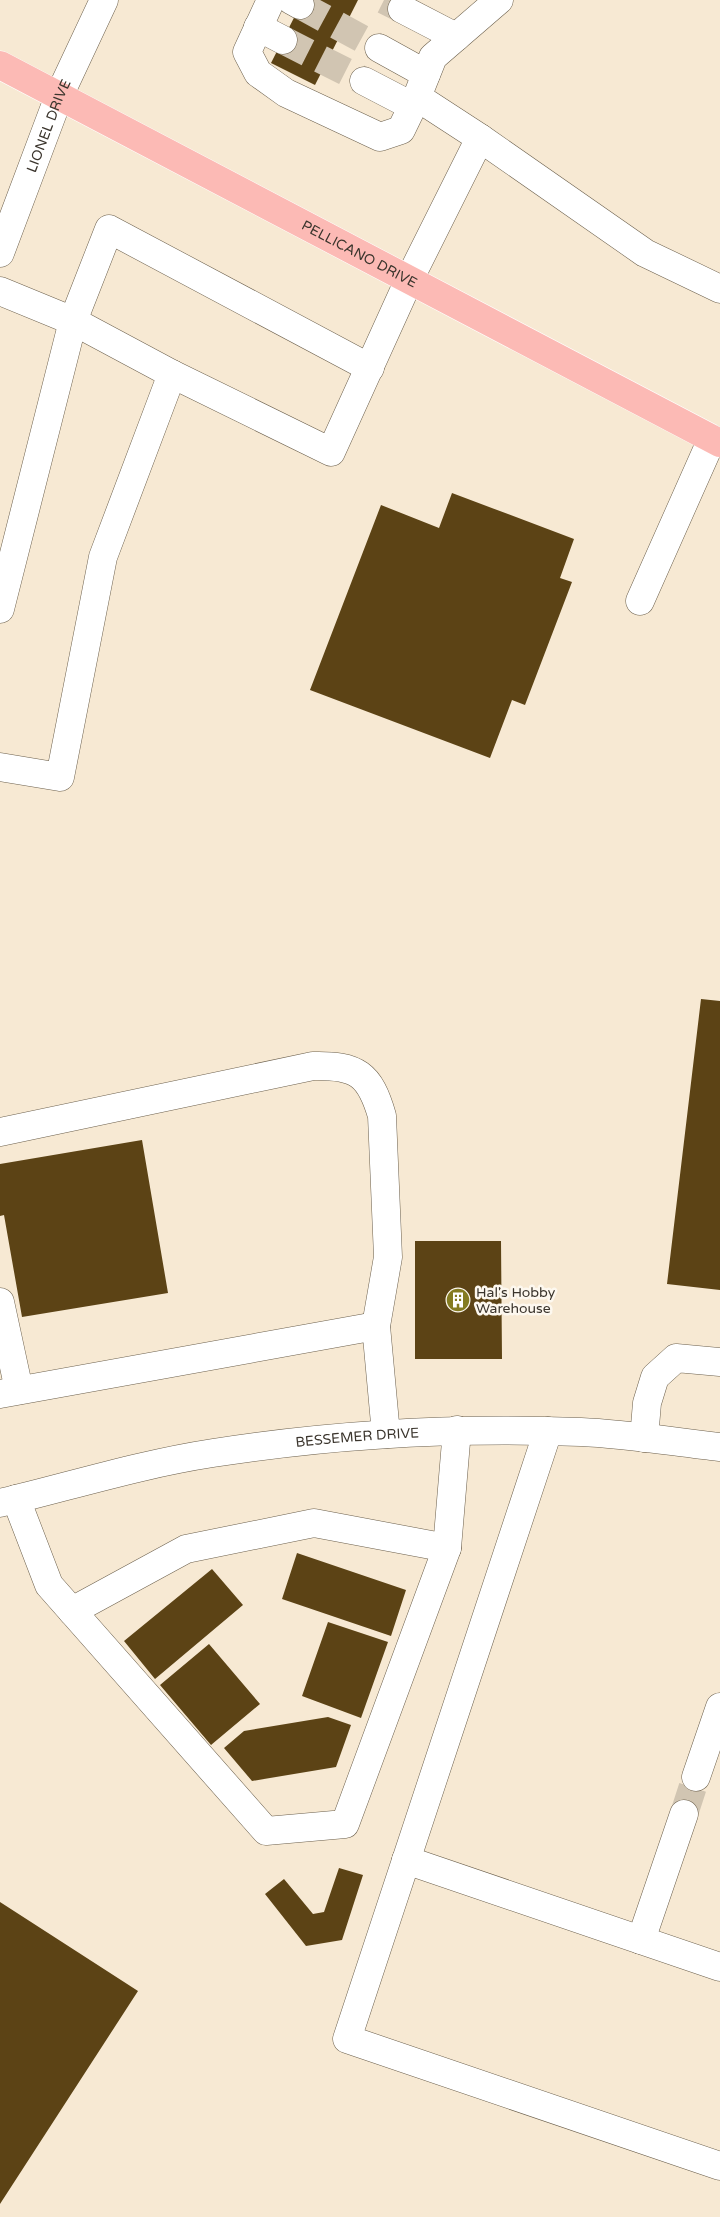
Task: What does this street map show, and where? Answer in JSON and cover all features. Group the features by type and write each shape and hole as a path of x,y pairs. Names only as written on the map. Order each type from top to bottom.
{"main road":[{"name":"PELLICANO DRIVE","path":"0,65 716,441"}],"street":[{"name":"LIONEL DRIVE","path":"0,254 58,96 104,0"},
{"path":"270,0 247,52 258,73 286,93 380,137 401,130 433,57 492,2"},
{"path":"402,9 456,37"},
{"path":"258,27 283,40"},
{"path":"379,48 419,92 480,138 645,253 720,290"},
{"path":"364,81 419,92"},
{"path":"0,291 73,321 172,374 331,452 409,280 480,138"},
{"path":"0,609 73,321 110,229 370,368"},
{"path":"0,766 60,777 103,557 172,374"},
{"path":"640,601 716,441"},
{"path":"0,1132 312,1066 338,1065 363,1076 376,1095 382,1116 388,1258 376,1326 386,1434"},
{"path":"0,1302 10,1392 376,1326"},
{"path":"644,1438 647,1402 655,1376 676,1358 720,1362"},
{"path":"8,1501 49,1586 266,1830 345,1824 447,1548 457,1430"},
{"name":"BESSEMER DRIVE","path":"8,1501 162,1463 212,1453 334,1438 386,1434 457,1430 583,1432 720,1447"},
{"path":"548,1431 347,2039 720,2166"},
{"path":"72,1612 186,1549 314,1523 447,1548"},
{"path":"696,1777 719,1715"},
{"path":"641,1940 684,1814"},
{"path":"406,1860 720,1966"}],"building":[{"path":"303,0 358,0 315,85 271,63"},
{"path":"452,493 574,539 560,578 572,582 525,705 512,700 490,758 310,690 381,505 439,528"},
{"path":"701,999 720,1001 720,1290 667,1284"},
{"path":"142,1140 168,1293 22,1317 4,1215 0,1216 0,1164"},
{"name":"Hal's Hobby Warehouse","path":"415,1241 501,1241 502,1359 415,1359"},
{"path":"297,1553 406,1590 391,1636 282,1599"},
{"path":"212,1569 243,1605 155,1679 124,1641"},
{"path":"328,1622 388,1642 361,1718 302,1696"},
{"path":"209,1644 260,1704 211,1745 160,1685"},
{"path":"328,1717 351,1725 336,1767 252,1781 224,1748 244,1731"},
{"path":"339,1868 363,1875 342,1940 306,1946 265,1894 284,1879 313,1914 324,1912"},
{"path":"0,1902 138,1991 0,2204"}],"tunnel":[{"path":"384,0 402,9"},
{"path":"300,5 379,48"},
{"path":"283,40 364,81"},
{"path":"684,1814 696,1777"}],"place":[{"name":"Hal's Hobby Warehouse","path":"458,1300"}]}
